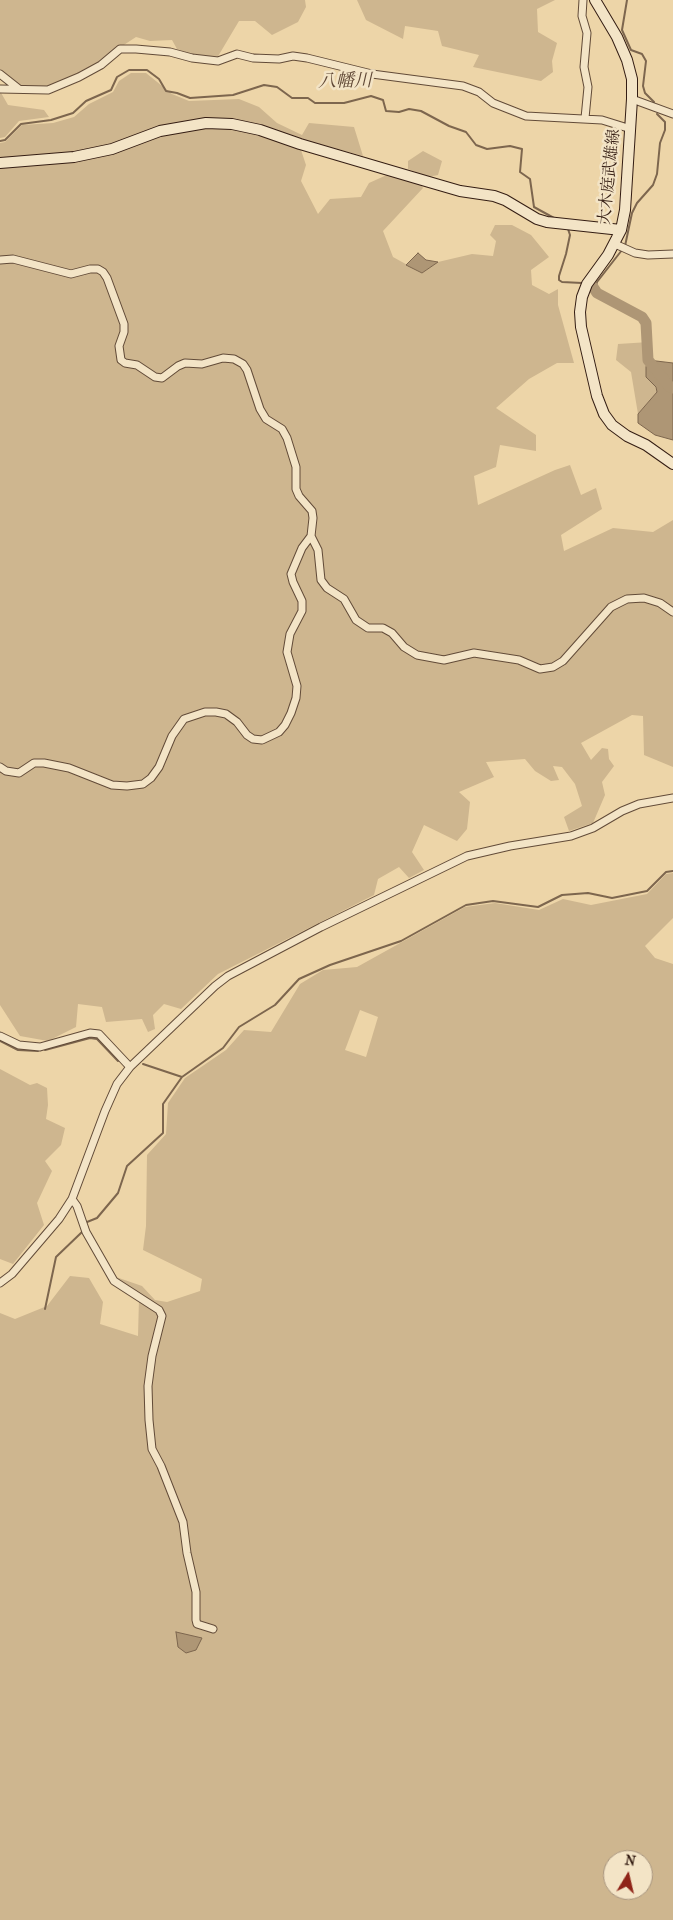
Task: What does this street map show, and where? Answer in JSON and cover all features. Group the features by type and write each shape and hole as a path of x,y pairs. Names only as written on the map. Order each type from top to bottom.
{"street":[{"path":"583,0 582,16 587,33 584,66 588,87 585,118"},
{"name":"大木庭武雄線","path":"595,0 627,60 632,79 631,128 621,247 587,284 582,297 581,327 597,396 604,414 612,425 627,436 660,454 673,464"},
{"path":"0,89 48,90 101,65 120,50 136,49 170,52 192,58 218,61 237,54 253,58 279,59 293,56 372,74 463,86 479,92 493,103 526,116 585,118 602,120 631,128"},
{"path":"0,74 20,89"},
{"path":"632,99 642,101 673,114"},
{"path":"0,163 74,157 112,149 160,131 206,123 232,124 260,130 300,144 460,191 494,196 505,200 537,219 547,222 621,230"},
{"path":"621,247 648,255 673,254"},
{"path":"0,260 13,259 71,274 90,269 98,269 103,272 124,324 124,332 119,346 121,360 125,363 137,365 155,377 162,378 185,363 202,364 223,358 234,359 243,364 247,370 260,409 266,419 282,429 287,438 296,467 296,489 299,496 312,511 313,518 310,536 302,548 291,574 292,582 302,601 302,611 290,634 286,652 297,686 296,698 291,713 279,732 262,740 253,739 246,735 237,722 226,714 205,712 191,716 184,719 177,726 159,767 151,778 142,784 127,786 112,785 69,768 44,763 34,763 19,773 6,771 0,767"},
{"path":"310,536 318,550 322,580 328,588 344,599 356,620 368,628 383,628 392,633 404,647 418,655 444,660 474,653 519,660 540,669 553,667 563,662 611,607 627,599 644,598 660,603 673,612"},
{"path":"0,1284 12,1274 53,1226 72,1199 117,1084 130,1067 215,986 228,976 321,927 467,856 510,846 571,836 593,828 638,804 673,798"},
{"path":"0,1036 19,1045 40,1046 90,1033 99,1034 130,1067"},
{"path":"72,1199 86,1232 114,1281 159,1310 162,1316 152,1356 148,1386 152,1449 161,1466 183,1522 187,1554 196,1592 197,1624 213,1629"}],"shaded area":[{"path":"0,0 305,0 306,7 298,22 272,35 255,21 239,21 217,58 193,55 177,49 172,40 150,41 136,37 75,77 47,88 17,85 0,72"},
{"path":"357,0 555,0 537,9 538,32 557,43 552,61 553,72 541,81 473,67 479,55 442,46 438,31 405,26 403,39 366,20"},
{"path":"131,73 146,73 172,94 189,101 239,99 259,107 277,123 302,135 309,123 354,127 363,156 308,141 301,150 306,165 301,181 318,214 330,199 361,197 369,183 389,174 421,184 423,188 383,231 393,257 422,273 438,262 472,254 493,256 496,241 490,235 495,225 512,225 531,235 549,257 531,270 532,285 549,294 558,289 558,305 574,363 557,363 529,379 496,408 536,435 536,451 500,445 496,467 474,476 478,505 570,465 581,495 596,488 602,509 561,535 564,551 613,528 653,532 673,520 673,767 644,755 643,716 632,715 581,743 591,760 602,748 608,749 609,759 614,766 602,782 605,795 593,823 569,831 564,817 582,806 575,784 562,767 553,766 559,780 551,781 535,771 525,759 486,762 494,777 459,792 470,802 467,829 457,841 424,825 412,852 424,870 409,878 399,867 378,879 374,895 218,974 181,1009 164,1004 153,1015 155,1029 148,1032 142,1019 106,1022 102,1007 78,1004 76,1027 48,1041 20,1036 0,1005 0,143 5,142 22,125 53,123 74,117 89,104 113,92 119,81"},
{"path":"0,91 8,105 44,110 49,117 19,121 5,137 0,138"},
{"path":"423,151 442,161 438,175 428,177 408,169 408,161"},
{"path":"418,253 426,260 438,262 422,273 406,265"},
{"path":"649,342 652,360 648,360 657,392 638,414 631,372 616,360 618,344"},
{"path":"648,360 673,363 673,440 655,435 638,423 638,414 657,392 656,387 646,377"},
{"path":"673,873 673,918 645,946 655,958 673,964 673,1920 0,1920 0,1313 15,1319 47,1306 70,1276 89,1278 103,1302 100,1324 138,1336 139,1299 118,1288 116,1277 142,1286 155,1300 167,1302 200,1291 202,1279 143,1250 146,1226 147,1155 166,1134 168,1103 185,1078 226,1050 244,1030 271,1032 300,984 323,970 357,967 465,907 495,903 539,910 563,899 591,905 647,894 666,874","holes":["360,1010 378,1017 366,1057 345,1050"]},
{"path":"0,1069 30,1085 37,1083 47,1088 48,1105 46,1119 65,1128 61,1145 45,1161 52,1171 37,1203 44,1225 13,1264 0,1259"},
{"path":"176,1632 202,1638 196,1650 186,1653 178,1647"}],"waterway":[{"path":"627,0 622,30 631,50 642,54 646,61 643,86 645,93 654,102"},
{"name":"八幡川","path":"0,141 5,140 21,124 51,120 73,113 86,101 111,90 117,77 129,70 147,70 159,79 166,91 190,98 233,95 264,85 277,87 292,98 308,98 315,103 344,103 371,96 383,100 386,111 399,112 409,109 421,111 449,126 466,132 476,145 487,149 510,146 522,149 520,172 530,179 534,207 554,218"},
{"path":"625,246 632,213 637,203 653,185 657,174 660,143 665,130 665,122 657,114"},
{"name":"八幡川","path":"568,229 570,235 559,280 562,282 582,283"},
{"path":"595,289 597,282 622,250"},
{"name":"八幡川","path":"593,287 597,293 642,317 646,323 648,360 670,387 673,388"},
{"path":"87,1222 97,1218 118,1193 127,1166 163,1133 163,1104 182,1077 223,1048 239,1027 275,1005 299,979 330,965 401,941 466,905 493,901 538,907 562,895 588,893 612,898 647,891 666,872 673,871"},
{"path":"45,1050 90,1038 97,1039 118,1061"},
{"path":"0,1041 18,1050 38,1051"},
{"path":"143,1064 182,1077"},
{"path":"45,1309 56,1257 82,1232"}]}
